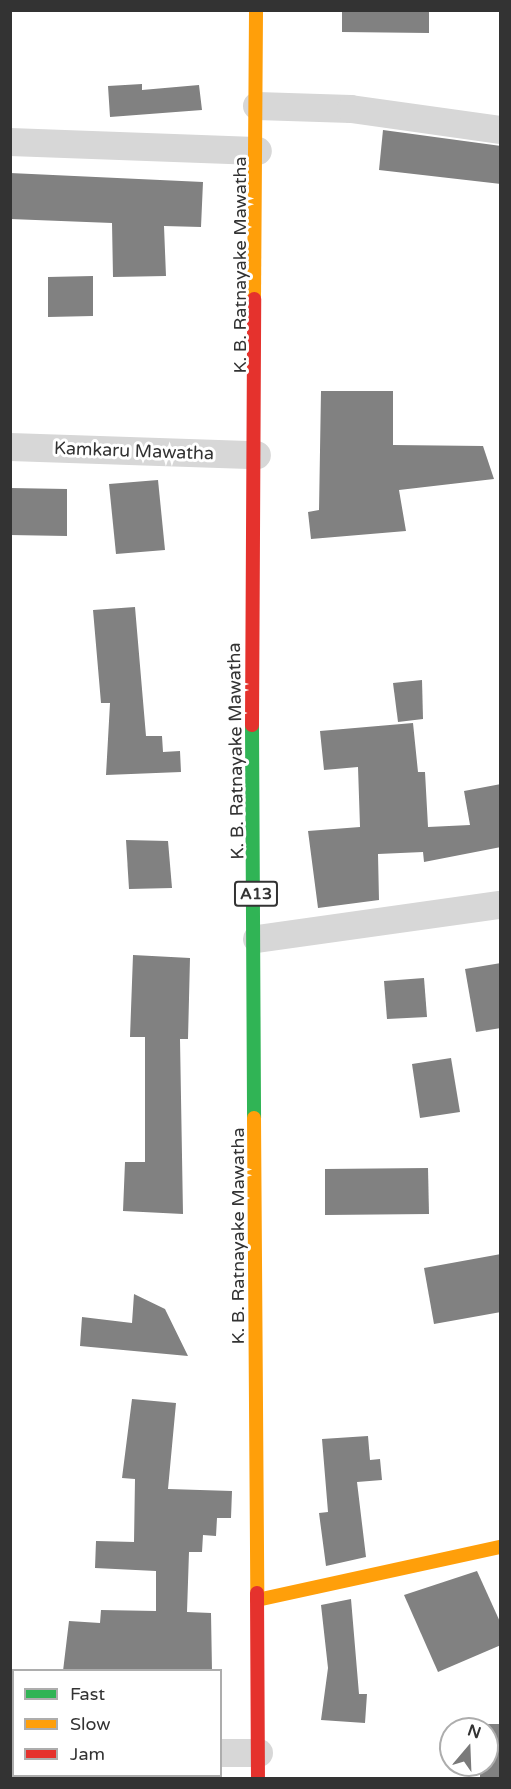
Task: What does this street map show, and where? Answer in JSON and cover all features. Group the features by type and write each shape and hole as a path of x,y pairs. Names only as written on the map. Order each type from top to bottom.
{"main road":[{"name":"K. B. Ratnayake Mawatha","path":"256,10 257,455 252,701 257,939 258,1766"},
{"path":"257,1600 501,1547"}],"street":[{"path":"257,105 351,109 501,130"},
{"path":"10,142 258,151"},
{"name":"Kamkaru Mawatha","path":"10,447 257,455"},
{"path":"257,939 501,905"},
{"path":"222,1754 258,1766"}],"building":[{"path":"342,10 429,10 429,33 342,32"},
{"path":"142,84 142,90 199,85 202,110 110,117 108,86"},
{"path":"383,130 501,146 501,184 379,170"},
{"path":"10,173 203,182 201,227 164,226 166,276 113,277 112,223 10,219"},
{"path":"93,276 93,316 48,317 48,277"},
{"path":"321,391 393,391 393,445 483,446 494,479 399,490 406,531 311,539 308,512 319,510"},
{"path":"158,480 165,550 116,554 109,484"},
{"path":"10,488 67,489 67,536 10,535"},
{"path":"135,607 146,736 162,736 163,752 180,751 181,772 106,775 110,703 101,703 93,610"},
{"path":"422,680 423,719 398,722 393,683"},
{"path":"413,723 418,772 425,772 428,827 470,825 464,791 501,784 501,847 424,862 423,852 378,854 379,900 318,908 308,831 360,827 358,767 324,770 320,731"},
{"path":"126,840 168,841 172,888 129,889"},
{"path":"133,955 190,958 188,1039 180,1039 183,1214 123,1211 125,1162 145,1162 145,1037 130,1037"},
{"path":"501,963 501,1028 476,1032 465,969"},
{"path":"424,978 427,1017 387,1019 384,981"},
{"path":"451,1058 460,1112 420,1118 412,1064"},
{"path":"428,1168 429,1214 325,1215 325,1169"},
{"path":"501,1254 501,1312 434,1324 424,1268"},
{"path":"134,1294 165,1309 188,1356 80,1346 82,1317 132,1323"},
{"path":"132,1399 176,1403 168,1489 232,1491 231,1518 217,1518 216,1536 203,1535 202,1552 189,1552 187,1612 211,1613 212,1669 63,1669 69,1621 100,1623 101,1610 156,1611 156,1571 95,1568 96,1541 134,1542 135,1479 122,1478"},
{"path":"368,1436 370,1460 380,1459 382,1480 357,1482 366,1557 326,1566 319,1513 328,1512 322,1439"},
{"path":"477,1571 501,1624 501,1645 438,1672 404,1595"},
{"path":"351,1599 359,1694 367,1694 365,1723 321,1720 328,1668 321,1605"},
{"path":"499,1724 501,1724 501,1779 480,1779 480,1777 499,1777"}],"traffic: fast":[{"path":"252,725 254,1118"}],"traffic: slow":[{"path":"254,299 256,10"},
{"path":"254,1118 257,1593"},
{"path":"257,1600 500,1547"}],"traffic: jam":[{"path":"252,725 254,299"},
{"path":"257,1593 258,1778"}]}
